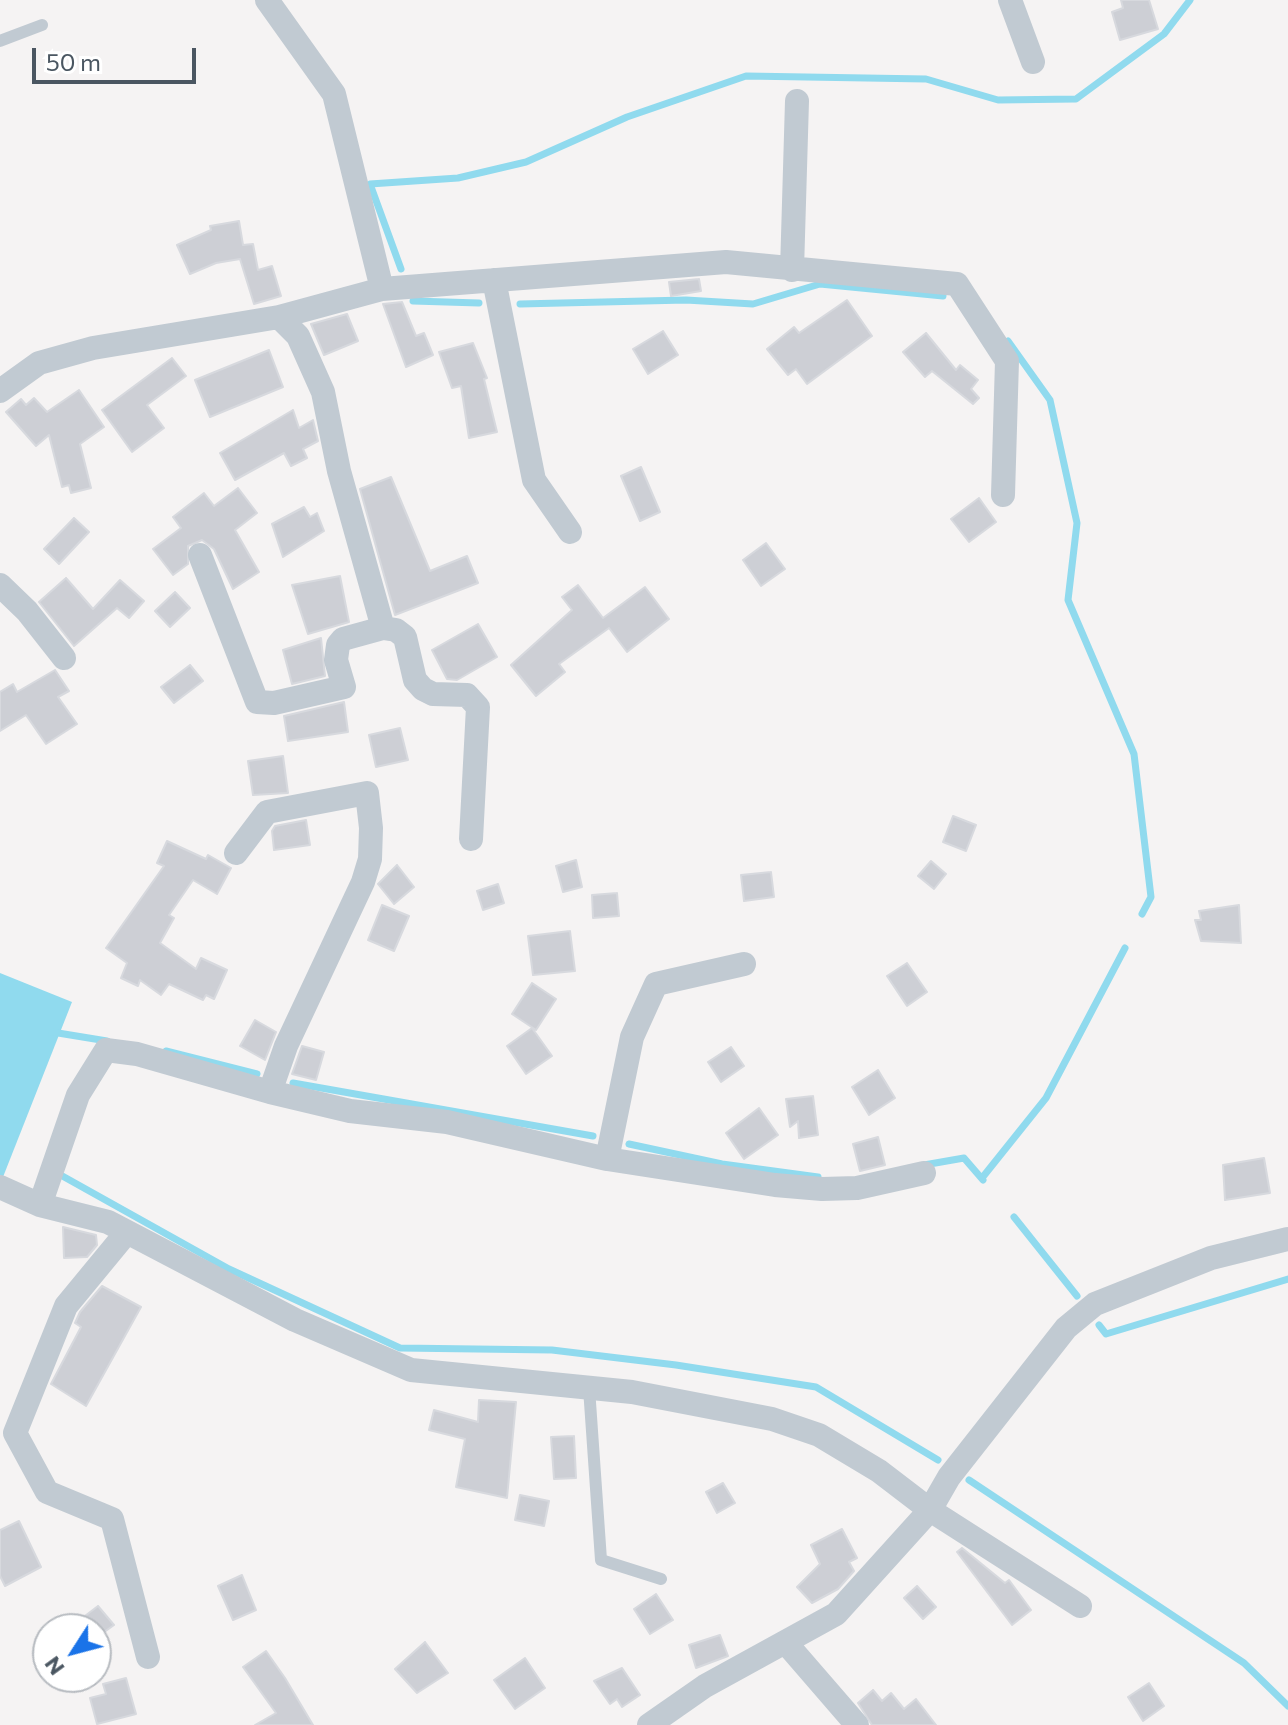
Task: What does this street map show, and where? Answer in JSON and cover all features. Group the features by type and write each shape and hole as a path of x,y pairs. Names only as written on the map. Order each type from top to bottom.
{"street":[{"path":"267,0 334,94 382,289"},
{"path":"1010,0 1033,62"},
{"path":"792,270 797,101"},
{"path":"0,391 39,363 93,348 279,317 382,289 726,262 957,284 1007,361 1003,495"},
{"path":"494,280 534,480 570,532"},
{"path":"279,317 298,336 323,392 339,471 383,628"},
{"path":"200,555 257,702 274,703 344,687 336,660 338,645 343,639 383,628 396,630 405,637 415,680 423,689 433,694 467,695 478,707 471,839"},
{"path":"0,585 27,611 64,658"},
{"path":"236,853 267,812 367,793 371,828 370,859 363,882 292,1032 270,1092"},
{"path":"607,1159 632,1037 656,984 744,964"},
{"path":"40,1205 78,1095 106,1050 137,1054 350,1111 447,1122 607,1159 822,1189 857,1188 924,1173"},
{"path":"0,1187 40,1205 108,1222 295,1320 411,1370 632,1392 772,1419 819,1435 879,1471 930,1510 1080,1606"},
{"path":"127,1232 66,1306 15,1433 47,1492 112,1519 148,1657"},
{"path":"649,1725 705,1686 836,1614 930,1510 949,1477 1066,1328 1095,1304 1211,1258 1288,1239"},
{"path":"786,1643 857,1725"}],"lane":[{"path":"0,41 42,25"},
{"path":"589,1388 601,1560 661,1579"}],"water":[{"path":"0,973 72,1002 3,1177 0,1175"}],"building":[{"path":"1121,0 1149,0 1158,29 1120,40 1112,12 1123,8"},
{"path":"239,221 243,245 253,244 258,270 272,266 281,296 254,304 240,259 216,263 190,274 177,245 211,230 210,226"},
{"path":"699,279 701,291 671,296 669,282"},
{"path":"847,300 872,336 807,384 796,369 788,375 767,349 794,327 799,333"},
{"path":"402,302 416,336 424,333 433,355 406,367 383,304"},
{"path":"347,314 358,341 324,355 311,324"},
{"path":"663,331 678,355 648,374 633,349"},
{"path":"926,333 956,370 960,365 978,380 971,389 979,398 973,404 932,371 925,377 903,352"},
{"path":"473,343 487,378 484,379 497,432 469,438 461,386 452,388 439,352"},
{"path":"269,350 283,387 210,417 195,380"},
{"path":"172,358 186,376 147,405 164,428 132,452 102,410"},
{"path":"79,390 104,427 80,444 91,488 71,493 69,485 62,487 49,435 36,446 6,412 21,399 26,405 34,398 47,412"},
{"path":"293,410 299,428 313,420 318,441 303,449 307,458 291,466 284,453 235,480 220,453"},
{"path":"641,467 660,512 640,521 621,476"},
{"path":"391,477 430,571 467,556 478,583 395,615 360,489"},
{"path":"238,488 257,513 235,530 259,572 233,589 214,549 202,540 188,546 188,564 173,575 153,549 181,528 173,517 204,493 214,506"},
{"path":"979,498 996,522 969,542 951,519"},
{"path":"304,507 310,517 317,513 324,531 283,557 272,524"},
{"path":"74,518 89,532 59,564 44,549"},
{"path":"766,543 785,569 761,586 743,560"},
{"path":"340,576 349,622 308,634 292,585"},
{"path":"66,578 93,609 120,580 144,601 129,618 117,608 74,646 39,602"},
{"path":"578,585 603,618 645,587 669,619 627,652 609,628 559,664 565,672 536,696 511,665 572,610 562,597"},
{"path":"175,592 190,608 170,627 155,611"},
{"path":"478,624 497,657 457,680 447,679 432,650"},
{"path":"321,638 325,676 292,684 283,650"},
{"path":"190,665 203,681 174,703 161,687"},
{"path":"55,670 69,691 58,697 77,724 46,744 26,715 0,731 0,692 13,684 17,692"},
{"path":"344,702 348,732 288,741 284,716"},
{"path":"400,728 408,760 376,767 369,735"},
{"path":"283,756 288,793 253,795 248,761"},
{"path":"953,816 976,825 966,851 943,842"},
{"path":"306,820 310,845 274,850 272,831 275,826"},
{"path":"167,841 206,859 208,855 231,868 217,894 193,880 169,915 174,918 160,943 196,969 201,958 227,970 214,999 206,995 203,1000 169,984 161,995 140,980 138,986 121,978 127,963 106,948 164,866 157,863"},
{"path":"576,860 582,887 563,892 556,866"},
{"path":"931,861 946,874 934,889 918,876"},
{"path":"397,865 414,887 394,904 378,884"},
{"path":"771,872 774,897 744,901 741,875"},
{"path":"498,884 504,903 483,910 477,891"},
{"path":"617,893 619,916 593,918 592,895"},
{"path":"382,905 409,916 394,951 368,940"},
{"path":"1239,905 1241,943 1201,941 1195,920 1201,920 1199,911"},
{"path":"570,931 575,971 533,975 528,936"},
{"path":"907,963 927,992 907,1006 887,976"},
{"path":"532,983 556,999 536,1030 512,1014"},
{"path":"255,1020 276,1032 265,1060 240,1046"},
{"path":"532,1028 552,1056 526,1074 507,1046"},
{"path":"302,1046 324,1052 316,1080 292,1074"},
{"path":"731,1047 744,1066 721,1082 708,1062"},
{"path":"878,1070 895,1098 869,1115 852,1087"},
{"path":"813,1096 818,1135 799,1138 798,1121 790,1127 786,1099"},
{"path":"759,1108 778,1135 744,1159 726,1133"},
{"path":"878,1137 885,1165 860,1171 853,1144"},
{"path":"1264,1158 1270,1193 1225,1200 1223,1165"},
{"path":"63,1227 96,1235 97,1245 87,1257 64,1258"},
{"path":"102,1286 141,1307 86,1406 51,1384 81,1327 75,1323 80,1312"},
{"path":"479,1400 516,1402 507,1498 456,1487 465,1439 429,1430 434,1410 478,1422"},
{"path":"574,1436 576,1478 554,1479 551,1437"},
{"path":"723,1483 735,1503 717,1513 706,1492"},
{"path":"520,1495 549,1501 544,1526 515,1520"},
{"path":"19,1521 41,1567 5,1586 0,1576 0,1530"},
{"path":"842,1529 857,1558 849,1562 854,1571 838,1589 812,1603 797,1587 820,1564 811,1545"},
{"path":"962,1548 1005,1583 1009,1580 1031,1610 1012,1625 957,1552"},
{"path":"242,1575 256,1610 233,1620 218,1586"},
{"path":"917,1586 936,1607 923,1619 904,1598"},
{"path":"656,1594 673,1620 650,1634 634,1609"},
{"path":"98,1606 104,1613 89,1613"},
{"path":"720,1635 728,1656 696,1668 689,1645"},
{"path":"425,1642 448,1673 417,1693 395,1669"},
{"path":"266,1651 313,1725 255,1725 276,1713 243,1667"},
{"path":"525,1658 545,1688 515,1709 494,1680"},
{"path":"622,1668 640,1695 622,1707 617,1699 610,1704 594,1681"},
{"path":"126,1678 136,1714 97,1724 90,1698 112,1693 112,1682"},
{"path":"1149,1683 1164,1706 1143,1721 1128,1697"},
{"path":"873,1690 882,1701 891,1693 904,1709 916,1699 936,1725 872,1725 858,1703"}],"waterway":[{"path":"401,269 370,184 458,178 526,162 627,117 746,76 926,79 998,100 1076,99 1164,34 1190,0"},
{"path":"520,304 686,300 753,304 820,284 943,296"},
{"path":"413,301 479,303"},
{"path":"1008,341 1050,400 1077,523 1068,600 1134,754 1151,897 1142,914"},
{"path":"982,1178 1046,1098 1125,948"},
{"path":"52,1032 107,1041"},
{"path":"166,1051 257,1074"},
{"path":"293,1083 593,1136"},
{"path":"629,1144 722,1164 818,1177"},
{"path":"924,1165 964,1158 983,1180"},
{"path":"57,1173 229,1269 400,1348 552,1350 816,1387 938,1460"},
{"path":"1014,1217 1077,1296"},
{"path":"1099,1325 1106,1334 1288,1279"},
{"path":"969,1480 1244,1663 1288,1706"}]}
